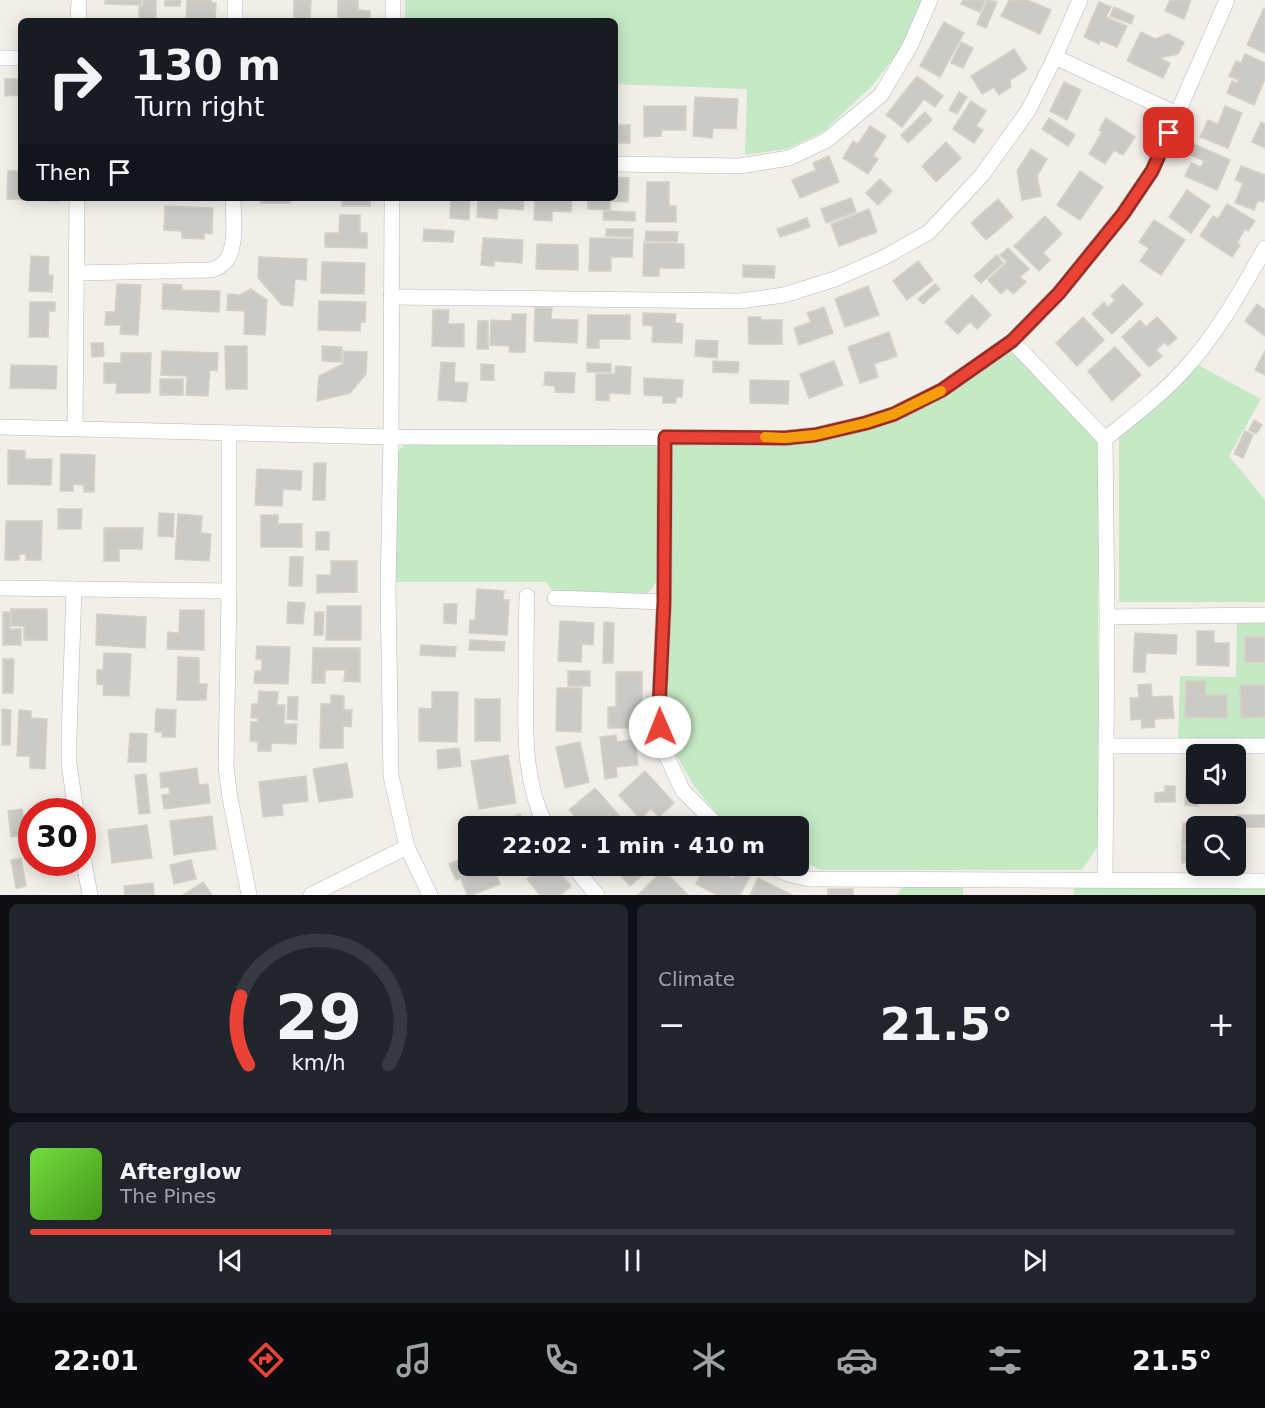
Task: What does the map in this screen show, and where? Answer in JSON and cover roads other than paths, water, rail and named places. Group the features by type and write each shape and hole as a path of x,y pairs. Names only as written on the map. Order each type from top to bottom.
{"street":[{"path":"78,18 79,0"},
{"path":"235,0 235,18"},
{"path":"393,0 393,18"},
{"path":"618,164 740,166 789,158 827,140 881,95 910,46 930,0"},
{"path":"391,297 740,301 784,295 835,279 883,258 929,232 982,176 1028,111 1080,0"},
{"path":"0,427 391,437 785,438 815,435 894,414 942,390 1012,341 1059,293 1123,214 1152,171 1227,0"},
{"path":"1055,57 1177,114"},
{"path":"0,58 18,58"},
{"path":"75,428 77,201"},
{"path":"76,273 211,270 220,267 233,250 233,201"},
{"path":"392,201 388,590 390,776 407,847 430,895"},
{"path":"1105,439 1161,393 1205,345 1265,248"},
{"path":"1012,341 1105,439 1107,617 1105,880"},
{"path":"229,434 226,767 249,895"},
{"path":"665,437 664,602 659,710 661,744 683,791 708,816"},
{"path":"0,588 229,591"},
{"path":"74,590 69,737 69,764 74,798"},
{"path":"526,596 525,729 530,782 542,816"},
{"path":"555,598 664,602"},
{"path":"1107,617 1265,615"},
{"path":"1106,746 1265,746"},
{"path":"311,895 407,847"},
{"path":"86,876 90,895"},
{"path":"581,876 597,895"},
{"path":"797,876 810,879 1265,880"},
{"path":"889,879 889,895"}]}
